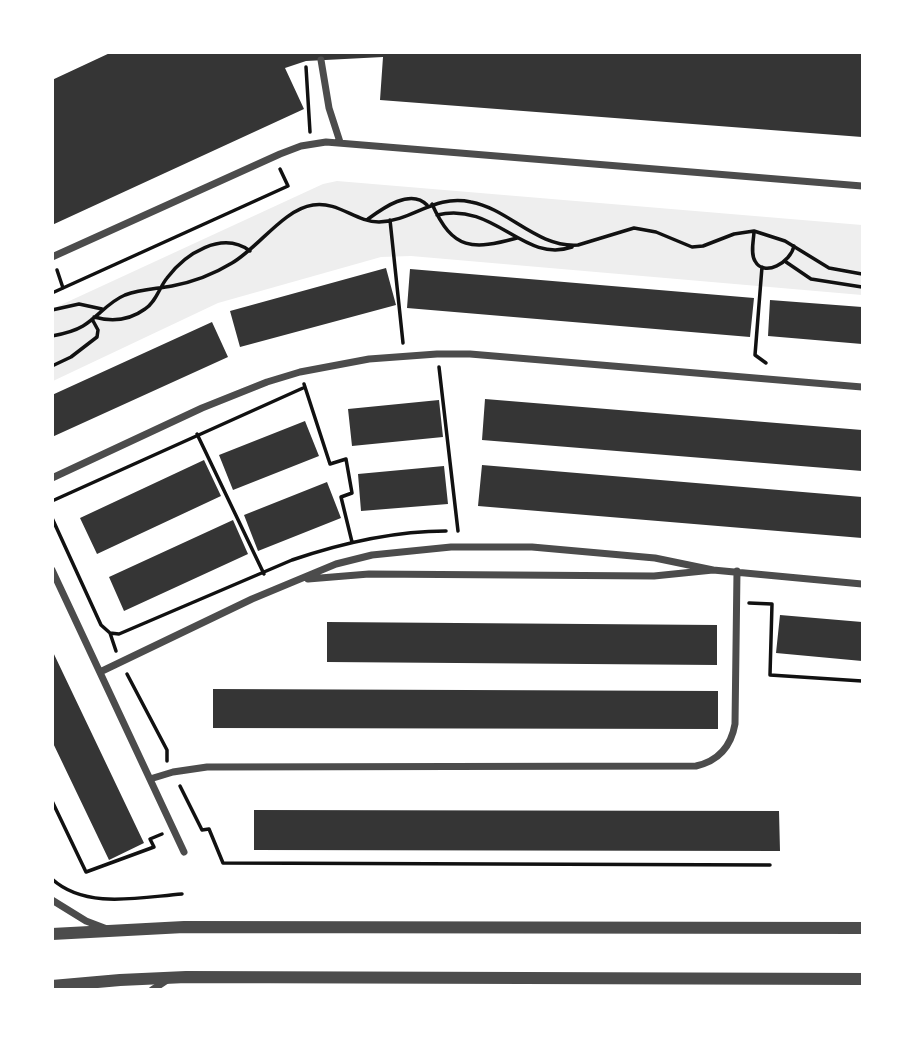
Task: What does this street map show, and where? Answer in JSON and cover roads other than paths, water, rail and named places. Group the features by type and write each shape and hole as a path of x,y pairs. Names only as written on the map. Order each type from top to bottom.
{"street":[{"path":"321,60 328,108 340,142"},
{"path":"52,257 290,149 312,144 340,142 863,186"},
{"path":"52,478 202,408 267,382 300,372 404,355 470,354 863,387"},
{"path":"100,672 272,590 336,564 372,555 491,546 655,558 713,570"},
{"path":"52,570 184,852"},
{"path":"303,579 369,575 654,576 713,570 863,584"},
{"path":"150,779 173,772 207,767 706,764 723,752 733,734 737,571"},
{"path":"52,900 107,929"},
{"path":"52,934 184,926 863,928"},
{"path":"152,989 171,978"},
{"path":"52,986 171,978 863,979"}]}
